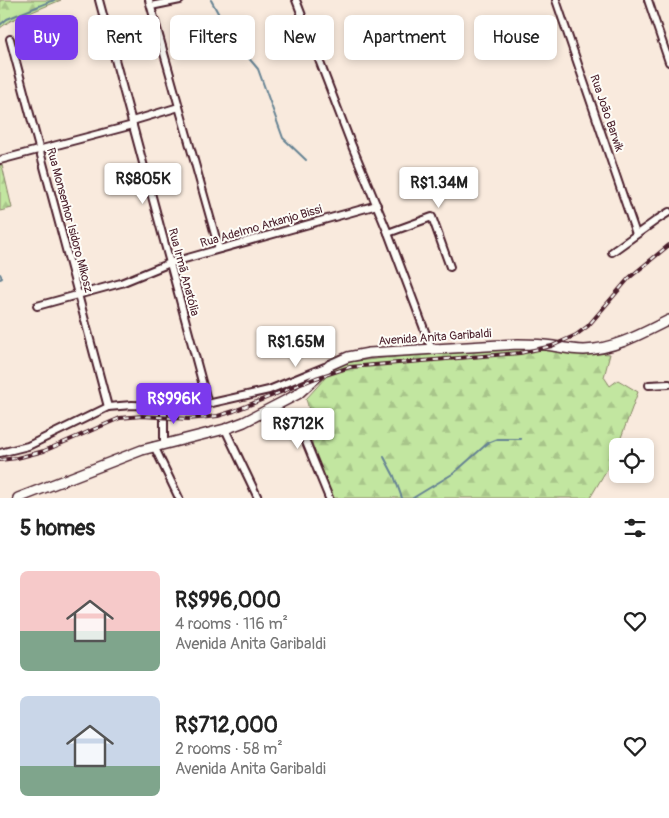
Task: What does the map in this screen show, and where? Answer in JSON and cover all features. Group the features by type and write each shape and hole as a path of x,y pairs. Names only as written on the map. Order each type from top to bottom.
{"main road":[{"name":"Avenida Anita Garibaldi","path":"18,498 154,446 225,428 254,418 298,394 330,365 357,355 532,344 576,350 591,349 620,342 669,320"}],"street":[{"name":"Rua Irmã Anatólia","path":"99,0 208,404"},
{"path":"180,0 150,3 219,249"},
{"path":"296,0 432,350"},
{"name":"Rua João Barwik","path":"556,0 636,234"},
{"path":"648,0 669,62"},
{"name":"Rua Monsenhor Isidoro Mikosz","path":"10,39 108,407"},
{"path":"0,160 132,123 179,107"},
{"name":"Rua Adelmo Arkanjo Bissi","path":"37,306 127,281 170,263 377,205"},
{"path":"612,252 669,212"},
{"path":"388,233 432,217 450,267"},
{"path":"0,453 28,446 108,407 122,405 191,407 208,404 269,390 330,365"},
{"path":"649,385 669,384"},
{"path":"164,406 164,443"},
{"path":"274,408 286,431 300,432 304,437 329,498"},
{"path":"225,428 258,498"},
{"path":"154,446 179,498"}],"green space":[{"path":"0,0 61,0 25,15 15,15 15,19 0,28"},
{"path":"0,165 2,165 12,208 0,211"},
{"path":"533,348 610,354 604,377 610,386 618,380 638,392 621,438 609,438 609,466 590,498 334,498 313,449 310,415 306,399 334,368 349,362 393,357"}],"waterway":[{"path":"0,25 7,19 54,0"},
{"path":"211,0 231,37 258,69 283,138 306,160"},
{"path":"0,274 2,278 0,279"},
{"path":"413,498 454,473 488,443 498,439 521,439"},
{"path":"384,457 394,476 402,498"}],"railway":[{"path":"0,460 44,451 120,418 142,416 188,419 218,416 316,378 350,367 520,353 552,346 576,335 588,326 629,278 669,245"}]}
